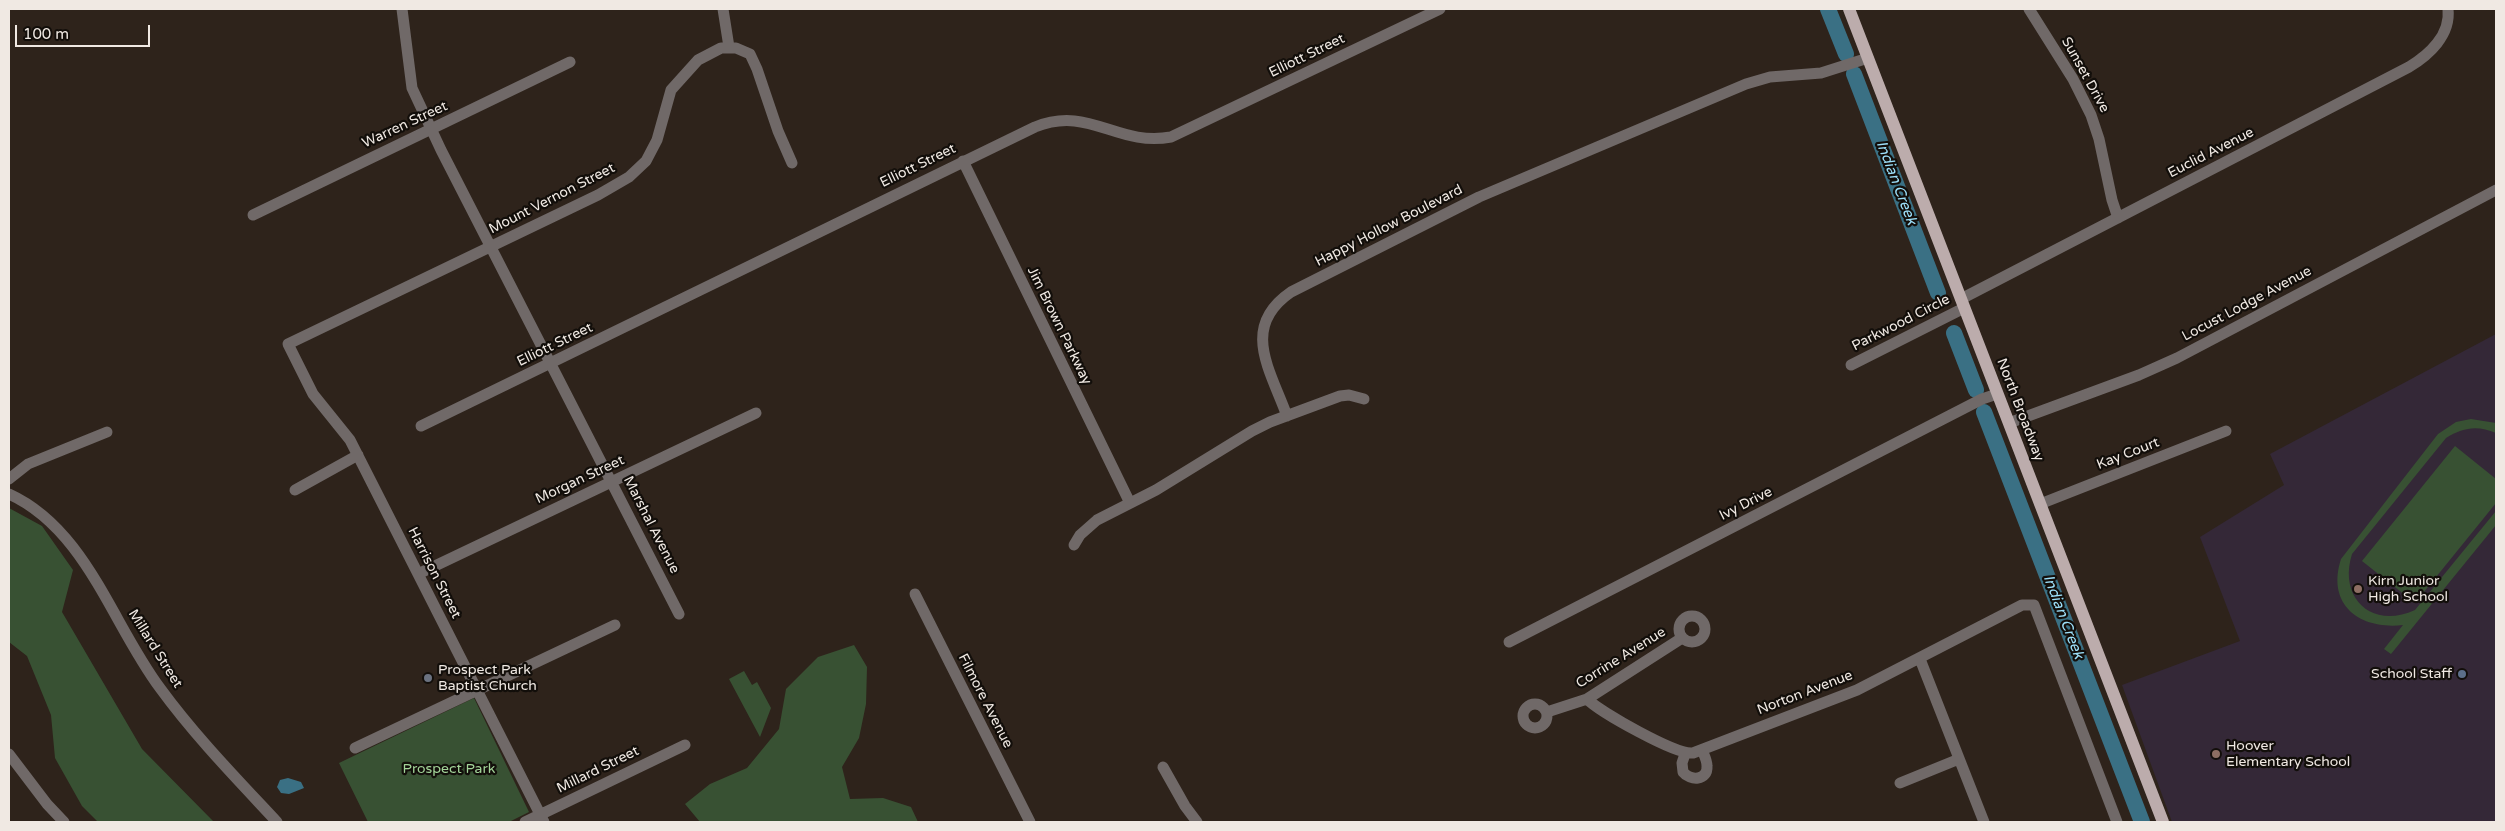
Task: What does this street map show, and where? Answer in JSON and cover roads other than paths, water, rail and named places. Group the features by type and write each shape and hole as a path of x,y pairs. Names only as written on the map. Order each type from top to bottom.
{"main road":[{"name":"North Broadway","path":"1849,9 2163,822"}],"street":[{"name":"Marshal Avenue","path":"402,9 412,88 491,247 679,614"},
{"path":"723,9 729,47 743,50 750,54 778,131 792,163"},
{"name":"Elliott Street","path":"422,426 1035,127 1058,120 1083,121 1136,138 1171,136 1440,9"},
{"name":"Sunset Drive","path":"2029,9 2072,79 2091,115 2099,139 2112,200 2118,218"},
{"name":"Euclid Avenue","path":"1962,303 2118,218 2417,62 2429,53 2444,33 2449,16 2448,9"},
{"name":"Mount Vernon Street","path":"288,344 598,195 637,170 651,154 657,140 665,108 679,80 691,66 710,52 729,47"},
{"name":"Happy Hollow Boulevard","path":"1287,416 1265,354 1262,334 1267,316 1273,306 1291,292 1479,197 1746,84 1770,77 1821,74 1868,58"},
{"name":"Warren Street","path":"253,215 570,62"},
{"name":"Jim Brown Parkway","path":"963,161 1130,503"},
{"name":"Locust Lodge Avenue","path":"2009,423 2170,362 2494,195 2496,180"},
{"name":"Parkwood Circle","path":"1851,365 1962,303"},
{"name":"Harrison Street","path":"288,344 313,394 343,430 358,455 542,818"},
{"name":"Ivy Drive","path":"1509,642 1997,394"},
{"path":"1074,545 1088,527 1174,480 1252,431 1340,396 1364,399"},
{"name":"Morgan Street","path":"418,574 756,413"},
{"path":"9,479 28,464 107,432"},
{"name":"Kay Court","path":"2040,504 2226,432"},
{"path":"295,490 358,455"},
{"name":"Millard Street","path":"9,494 34,507 48,518 92,574 133,648 161,690 277,822"},
{"name":"Filmore Avenue","path":"914,594 1030,822"},
{"name":"Norton Avenue","path":"1685,754 1702,750 1857,690 2022,605 2034,605 2117,822"},
{"path":"355,748 615,625"},
{"name":"Corrine Avenue","path":"1547,712 1587,699 1682,638"},
{"path":"1920,659 1984,822"},
{"path":"1587,699 1598,710 1685,754 1682,763 1683,772 1690,778 1695,779 1704,775 1707,770 1708,765 1702,750"},
{"name":"Millard Street","path":"525,822 542,818 685,745"},
{"path":"9,754 47,804 64,822"},
{"path":"1900,783 1959,759"},
{"path":"1163,767 1185,806 1197,822"}],"water":[{"path":"288,778 301,782 304,788 289,794 281,793 277,787 280,780"}],"waterway":[{"name":"Indian Creek","path":"1828,9 1846,54"},
{"name":"Indian Creek","path":"1854,74 1938,293"},
{"name":"Indian Creek","path":"1954,333 1976,390"},
{"name":"Indian Creek","path":"1984,412 2142,822"}],"place":[{"name":"Kirn Junior High School","path":"2358,589"},
{"name":"School Staff","path":"2462,674"},
{"name":"Prospect Park Baptist Church","path":"428,678"},
{"name":"Hoover Elementary School","path":"2216,754"}],"park label":[{"name":"Prospect Park","path":"449,769"}]}
